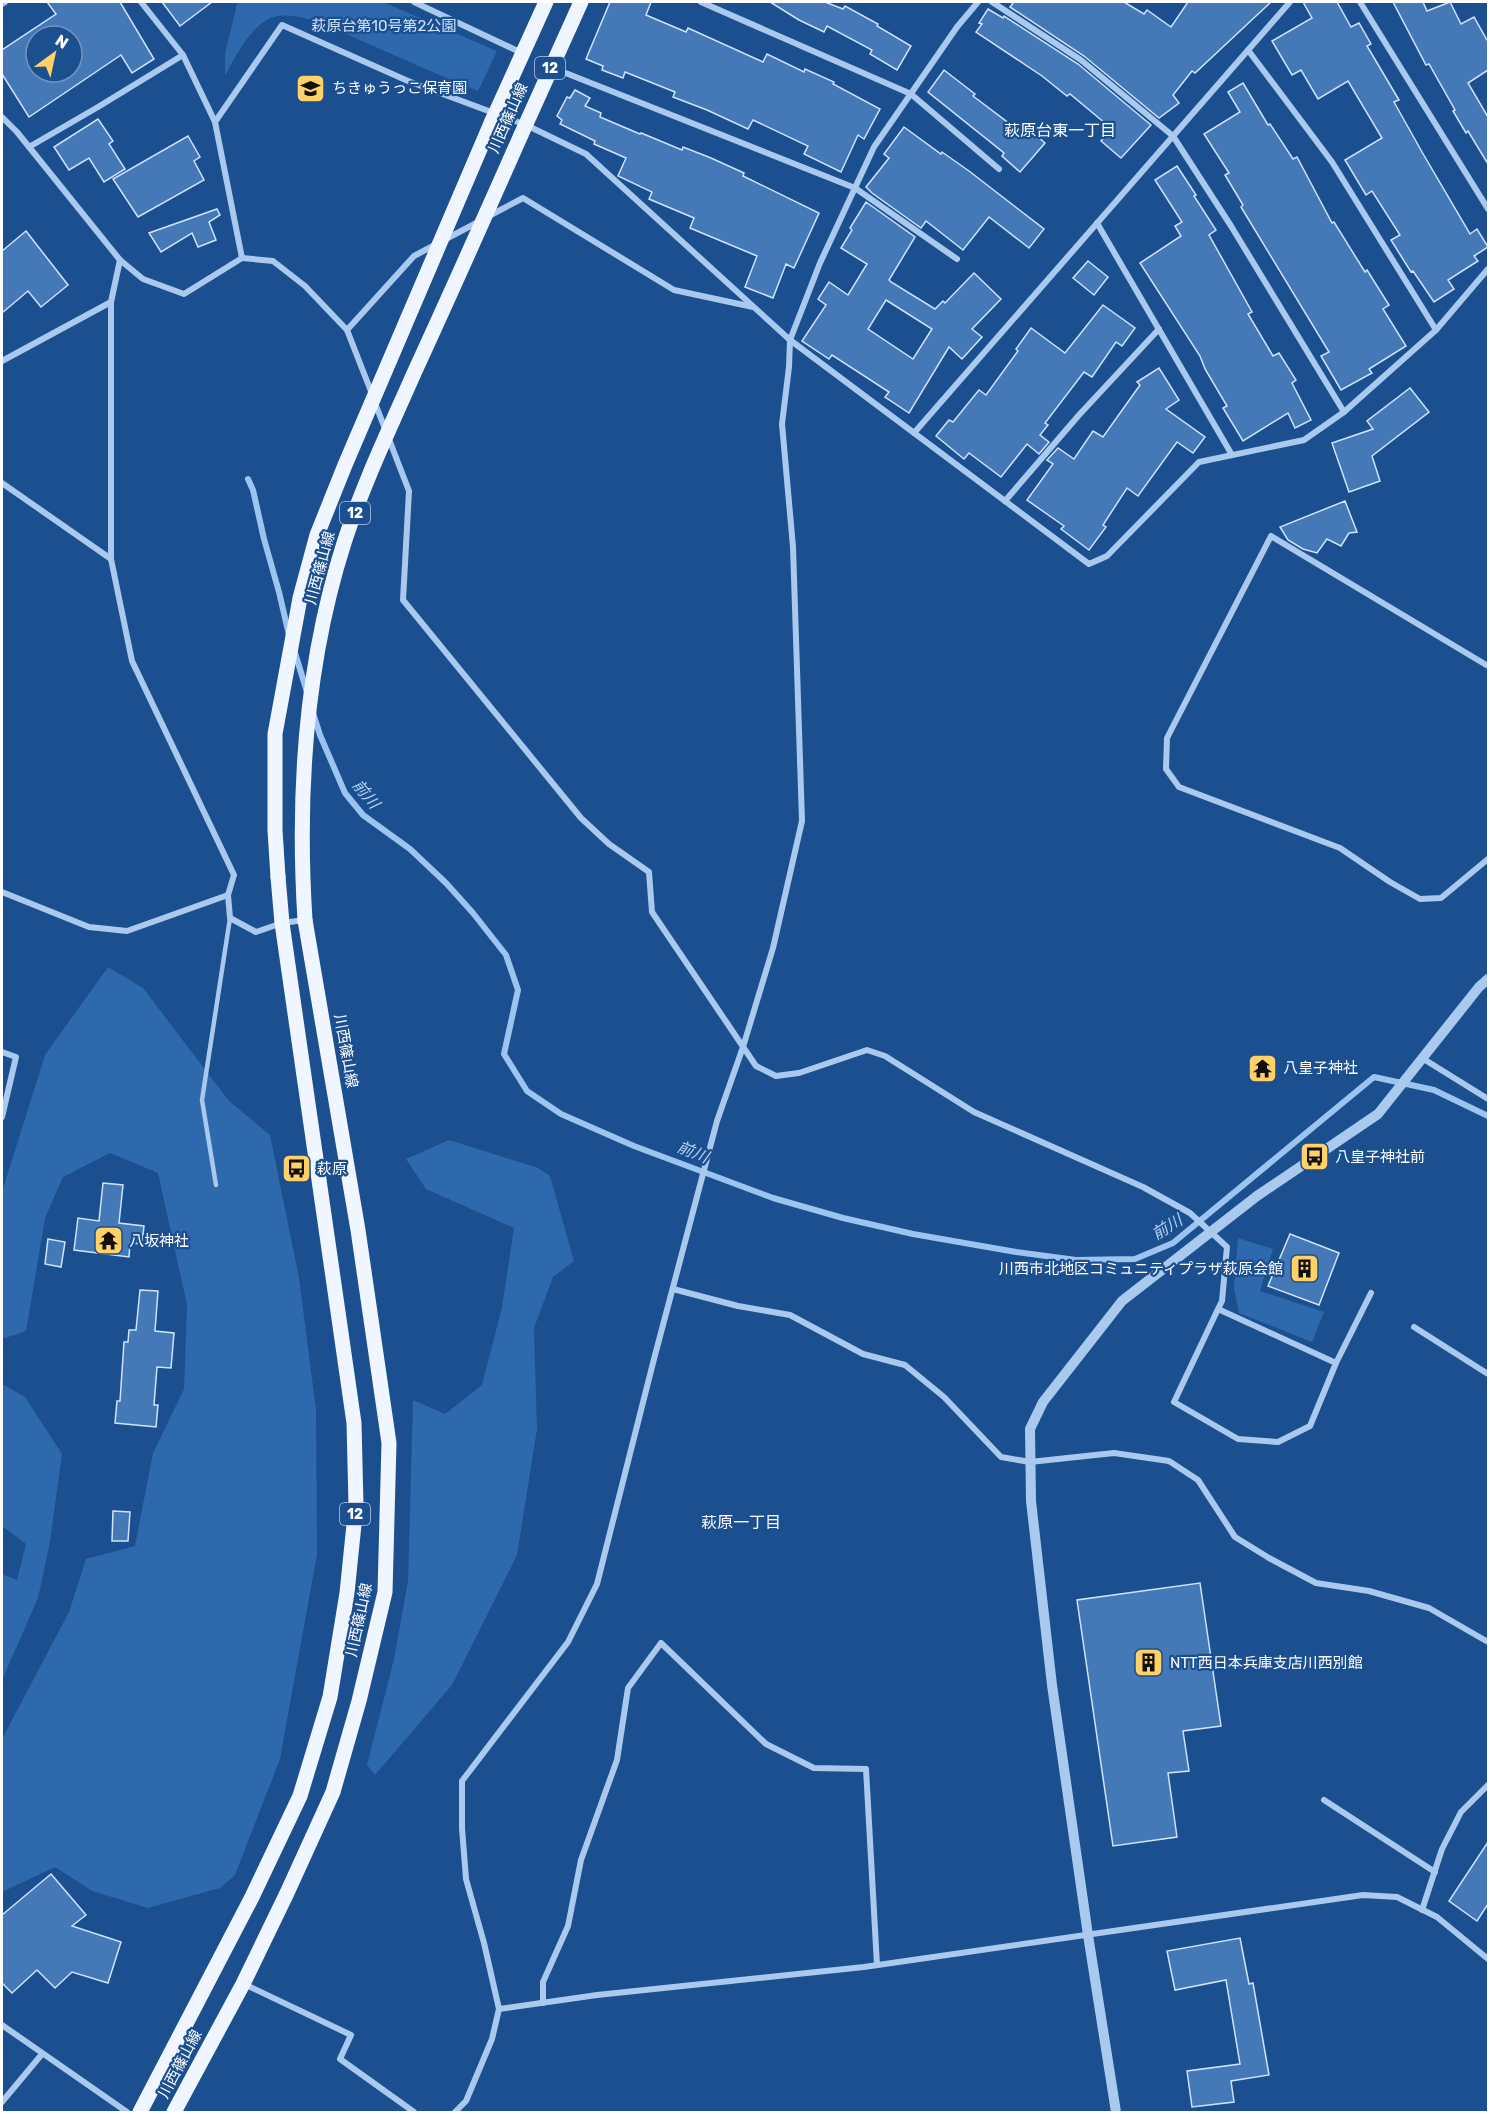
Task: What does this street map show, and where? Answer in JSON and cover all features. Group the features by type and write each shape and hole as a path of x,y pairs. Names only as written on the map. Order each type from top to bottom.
{"main road":[{"name":"川西篠山線","path":"140,2112 252,1897 300,1796 330,1697 347,1593 356,1505 354,1423 282,922 274,830 275,734 300,598 317,535 349,454 546,2"},
{"name":"川西篠山線","path":"174,2112 243,1984 333,1792 359,1701 385,1592 389,1443 356,1219 306,920 301,829 305,736 314,672 344,544 369,475 581,2"}],"street":[{"path":"141,2 183,55 215,122 242,258"},
{"path":"414,2 522,53"},
{"path":"701,2 911,94 999,170"},
{"path":"455,2112 466,2101 492,2039 499,2009 466,1879 462,1828 462,1781 568,1642 597,1584 717,1122 773,948 802,821 793,547 782,424 790,340 820,263 874,147 957,27 978,2"},
{"path":"992,2 1081,60 1173,136 1231,226 1344,412"},
{"path":"914,433 1290,2"},
{"path":"1360,2 1488,208"},
{"path":"215,122 282,25 523,130 586,154 790,340 1089,564 1107,556 1198,462 1304,440 1344,412 1436,330 1488,269"},
{"path":"1248,50 1332,162 1436,330"},
{"path":"29,147 183,55"},
{"path":"550,67 855,188 957,259"},
{"path":"2,117 120,260 143,279 184,294 242,258 273,261 305,286 347,330 409,491 403,600 581,818 609,844 649,872 652,912 756,1066 777,1076 799,1073 867,1050 885,1056 974,1112 1143,1187 1191,1213 1227,1247 1222,1301 1174,1402 1238,1439 1278,1442 1310,1426 1336,1363 1371,1293"},
{"path":"347,330 414,256 523,198 674,290 753,307"},
{"path":"1097,223 1232,455"},
{"path":"120,260 111,302 111,559 132,661 234,875 228,895 230,918 256,932 282,922 306,920"},
{"path":"2,361 111,302"},
{"path":"1005,501 1079,415 1159,329"},
{"path":"2,494 3,484 111,559"},
{"path":"1488,666 1270,536 1167,738 1166,769 1179,787 1340,848 1420,899 1441,898 1488,859"},
{"path":"2,892 89,927 127,932 228,895"},
{"path":"1116,2112 1052,1685 1031,1501 1030,1429 1043,1402 1122,1301 1257,1196 1378,1114 1479,987 1488,980"},
{"path":"2,1052 16,1057 2,1117"},
{"path":"1422,1058 1488,1099"},
{"path":"673,1289 738,1306 790,1315 863,1354 905,1365 944,1397 1001,1457 1030,1462 1114,1453 1169,1461 1198,1480 1235,1537 1269,1558 1316,1583 1369,1591 1429,1608 1488,1642"},
{"path":"1218,1309 1336,1363"},
{"path":"1414,1327 1488,1374"},
{"path":"543,2003 543,1982 568,1926 581,1860 617,1760 628,1688 661,1643 766,1744 814,1768 866,1769 876,1965"},
{"path":"1422,1910 1442,1849 1461,1812 1488,1785"},
{"path":"1324,1800 1435,1872"},
{"path":"499,2009 597,1995 876,1965 1363,1895 1397,1897 1437,1917 1488,1959"},
{"path":"243,1984 351,2035 340,2058 414,2112"},
{"path":"2,2025 127,2112"},
{"path":"2,2102 42,2054"}],"lane":[{"path":"216,1185 202,1100 230,918"}],"green space":[{"name":"萩原台第10号第2公園","path":"236,2 383,2 497,51 478,91 324,24 300,17 278,16 269,19 253,31 225,76 225,54"},
{"path":"108,967 143,988 229,1101 270,1135 299,1278 316,1410 317,1554 280,1759 235,1875 220,1888 148,1908 92,1891 55,1867 2,1892 2,1739 69,1612 86,1559 135,1546 153,1453 184,1389 187,1305 158,1173 110,1153 63,1177 45,1218 26,1331 2,1339 2,1192 45,1055"},
{"path":"449,1140 538,1168 550,1176 574,1261 553,1277 534,1328 537,1429 517,1555 452,1685 375,1775 367,1765 394,1659 408,1581 413,1400 445,1414 482,1385 502,1307 514,1228 426,1189 406,1159"},
{"path":"1238,1238 1273,1249 1260,1291 1324,1312 1312,1342 1239,1313 1234,1288"},
{"path":"2,1384 25,1397 62,1454 50,1542 38,1598 2,1680 2,1574 17,1580 26,1544 2,1526"}],"building":[{"path":"47,2 120,2 154,59 132,73 121,55 84,80 84,24 41,24 56,14"},
{"path":"162,2 212,2 180,26"},
{"path":"610,2 651,2 646,15 686,32 688,28 763,62 767,54 804,72 805,69 834,82 833,84 880,109 864,139 858,135 841,172 804,154 808,146 753,120 748,129 673,97 675,92 625,72 623,78 602,70 603,66 586,59"},
{"path":"770,2 825,2 843,9 845,6 911,46 897,70 870,54 872,50 827,26 824,32"},
{"path":"1014,2 1124,2 1144,14 1147,10 1171,27 1188,2 1271,2 1195,73 1192,71 1173,95 1179,103 1159,118 1084,56 1010,7"},
{"path":"1303,2 1337,2 1351,27 1359,23 1371,44 1367,46 1399,100 1394,102 1422,152 1470,234 1477,229 1488,247 1474,256 1478,261 1448,280 1454,289 1434,302 1413,271 1411,272 1391,240 1400,235 1372,191 1366,195 1345,160 1382,138 1348,81 1318,99 1301,70 1292,75 1272,41 1312,18"},
{"path":"1393,2 1423,2 1427,11 1450,2 1461,24 1474,17 1488,42 1488,70 1468,83 1488,117 1488,164 1453,111 1455,110 1429,64 1426,65"},
{"path":"988,9 1003,18 1004,16 1078,64 1151,125 1121,158 1101,141 1112,129 1070,94 1067,96 1042,76 976,32"},
{"path":"24,35 24,84 78,84 29,117 2,74 2,50"},
{"path":"944,70 975,94 973,96 1022,133 1027,127 1045,143 1020,172 1002,156 1004,153 928,92"},
{"path":"1243,83 1268,125 1270,124 1293,159 1297,157 1332,223 1334,222 1389,305 1383,309 1406,346 1369,369 1372,373 1341,390 1321,356 1329,352 1241,207 1243,205 1225,175 1229,173 1204,134 1240,112 1228,92"},
{"path":"575,90 590,98 585,106 601,113 600,117 682,150 683,147 711,158 819,213 794,268 786,264 773,298 745,287 757,256 690,228 694,218 649,199 652,192 618,176 626,158 594,144 595,141 560,124 562,120 557,116 567,97 570,98"},
{"path":"98,119 113,141 109,144 125,169 104,182 89,158 69,170 54,147"},
{"path":"904,127 969,171 1044,229 1029,248 989,217 963,250 926,221 921,228 872,193 866,187 889,158 884,154"},
{"path":"188,136 200,157 194,161 204,180 138,217 113,179"},
{"path":"1177,166 1216,230 1209,235 1252,312 1248,314 1273,356 1279,353 1296,380 1292,383 1311,420 1295,428 1288,413 1243,441 1223,408 1227,406 1200,356 1140,263 1181,236 1175,226 1182,222 1155,180"},
{"path":"866,202 915,237 889,280 935,309 943,301 945,303 974,273 1001,299 972,329 982,337 962,359 949,347 909,413 885,397 889,392 832,355 829,359 802,341 826,305 818,299 829,282 848,295 867,264 841,248 852,230 850,228","holes":["886,300 932,329 913,359 868,329"]},
{"path":"217,209 220,215 209,222 216,240 198,247 192,233 161,252 149,233"},
{"path":"26,231 68,285 41,307 28,291 2,313 2,251"},
{"path":"1088,261 1108,277 1094,295 1073,278"},
{"path":"1103,305 1135,328 1122,346 1116,342 1092,377 1084,372 1045,423 1048,425 1040,435 1049,442 1039,454 1027,444 1001,477 969,453 964,459 936,436 949,420 953,422 979,390 986,395 1018,351 1016,349 1031,328 1065,353"},
{"path":"1159,368 1179,400 1166,409 1205,437 1193,453 1177,442 1138,496 1127,488 1103,525 1106,527 1089,550 1061,529 1064,526 1027,500 1053,464 1047,460 1058,448 1074,459 1093,431 1103,437 1140,385 1137,382"},
{"path":"1410,388 1429,412 1372,456 1380,481 1349,492 1332,443 1373,429 1367,421"},
{"path":"1345,501 1357,532 1349,533 1341,546 1327,539 1317,553 1303,549 1288,540 1280,527"},
{"path":"103,1183 123,1185 119,1223 144,1226 142,1244 130,1243 129,1257 74,1250 78,1218 99,1221"},
{"name":"川西市北地区コミュニティプラザ萩原会館","path":"1290,1234 1339,1253 1319,1305 1268,1286"},
{"path":"48,1239 65,1242 61,1267 45,1264"},
{"path":"140,1290 158,1291 155,1331 174,1333 171,1368 157,1367 154,1405 158,1405 156,1427 115,1423 117,1401 120,1401 124,1342 128,1342 129,1330 136,1330"},
{"path":"113,1511 130,1512 128,1541 112,1541"},
{"name":"NTT西日本兵庫支店川西別館","path":"1200,1583 1221,1726 1183,1731 1189,1771 1168,1773 1177,1837 1113,1846 1077,1600"},
{"path":"1488,1842 1488,1904 1477,1921 1449,1901"},
{"path":"51,1874 86,1915 72,1926 121,1942 108,1983 72,1972 55,1988 37,1970 12,1993 2,1983 2,1915"},
{"path":"1240,1938 1249,1984 1253,1983 1269,2075 1231,2081 1234,2102 1192,2107 1187,2071 1240,2064 1226,1980 1175,1990 1167,1951"}],"waterway":[{"name":"前川","path":"248,479 253,490 289,635"},
{"name":"前川","path":"295,653 307,692"},
{"name":"前川","path":"313,713 345,793 363,815 410,849 446,883 506,955 518,990 504,1054 527,1091 561,1114 634,1146 773,1198 843,1218 913,1234 1016,1252 1076,1260 1135,1259 1173,1243 1374,1077 1434,1090 1488,1116"}],"place":[{"name":"ちきゅうっこ保育園","path":"311,88"},
{"name":"八皇子神社","path":"1262,1068"},
{"name":"八皇子神社前","path":"1314,1157"},
{"name":"萩原","path":"296,1169"},
{"name":"八坂神社","path":"108,1241"},
{"name":"川西市北地区コミュニティプラザ萩原会館","path":"1304,1269"},
{"name":"NTT西日本兵庫支店川西別館","path":"1149,1663"}],"district":[{"name":"萩原台東一丁目","path":"1060,130"},
{"name":"萩原一丁目","path":"741,1522"}]}
